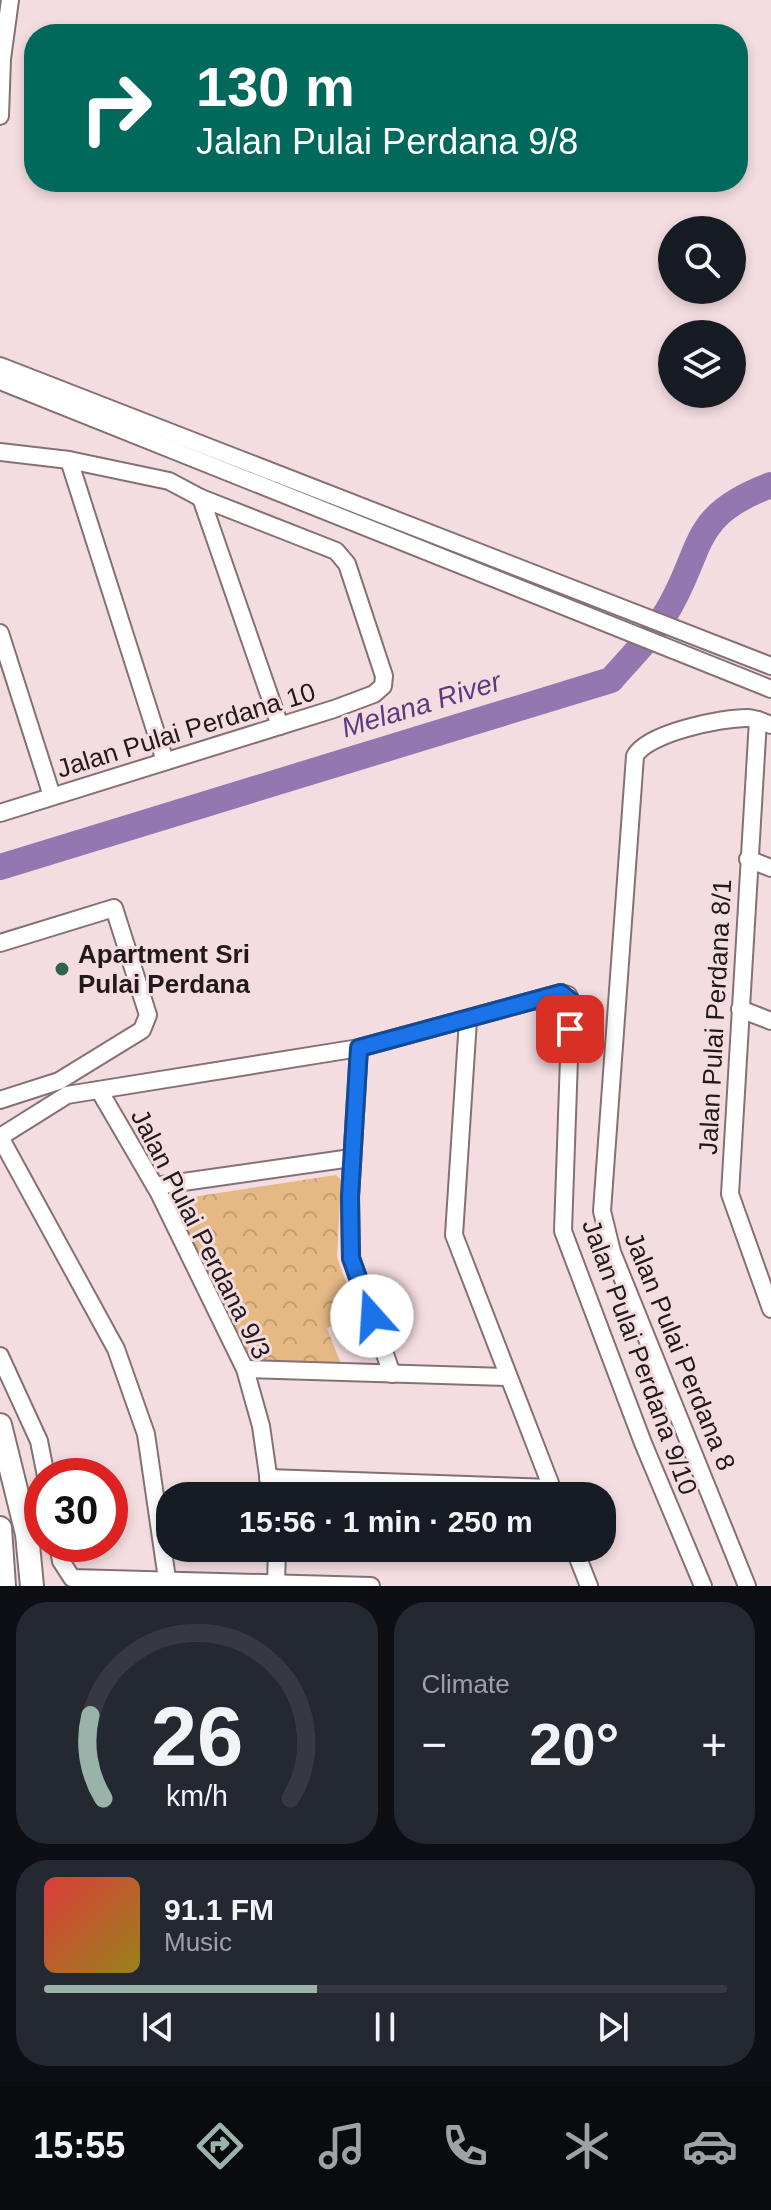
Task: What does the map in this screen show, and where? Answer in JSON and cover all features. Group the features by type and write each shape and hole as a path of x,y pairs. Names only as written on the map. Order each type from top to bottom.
{"main road":[{"path":"0,1425 27,1534 32,1586"},
{"path":"0,1528 4,1586"}],"street":[{"path":"0,116 10,0"},
{"path":"0,366 771,666"},
{"path":"0,381 771,689"},
{"path":"0,452 69,460 169,481 201,498 280,726"},
{"path":"69,460 165,761"},
{"name":"Jalan Pulai Perdana 10","path":"0,813 280,726 374,694 383,686 384,676 345,557 201,498"},
{"path":"0,633 52,796"},
{"name":"Jalan Pulai Perdana 8","path":"747,1586 612,1252 602,1211 633,765 640,746 696,727 748,718 764,723"},
{"name":"Jalan Pulai Perdana 8/1","path":"764,723 748,859 730,1194 771,1309"},
{"path":"748,859 771,868"},
{"path":"0,943 114,908 148,1015 142,1030 0,1137 116,1349 146,1434 167,1579"},
{"name":"Jalan Pulai Perdana 9/10","path":"468,1020 561,993 568,995 571,1001 563,1231 643,1443 703,1586"},
{"path":"740,1009 771,1021"},
{"path":"0,1100 63,1088 99,1090 359,1048 468,1020 454,1235 506,1377 550,1482"},
{"path":"359,1048 351,1158 351,1258 392,1374"},
{"name":"Jalan Pulai Perdana 9/3","path":"99,1090 155,1186 245,1369 261,1426 269,1482"},
{"path":"155,1186 351,1158"},
{"path":"0,1356 39,1441 42,1458"},
{"path":"245,1369 506,1377"},
{"path":"268,1478 350,1482"},
{"path":"62,1562 72,1578 371,1586"},
{"path":"276,1584 277,1562"},
{"path":"580,1562 589,1586"}],"green space":[{"path":"336,1175 341,1180 337,1257 358,1316 327,1328 341,1364 244,1360 173,1200"}],"waterway":[{"name":"Melana River","path":"0,867 611,680 663,618 710,523 743,497 771,485"}],"place":[{"name":"Apartment Sri Pulai Perdana","path":"62,969"}],"route":[{"path":"372,1316 351,1258 351,1158 359,1048 561,993 568,995 571,1001 570,1029"}]}
